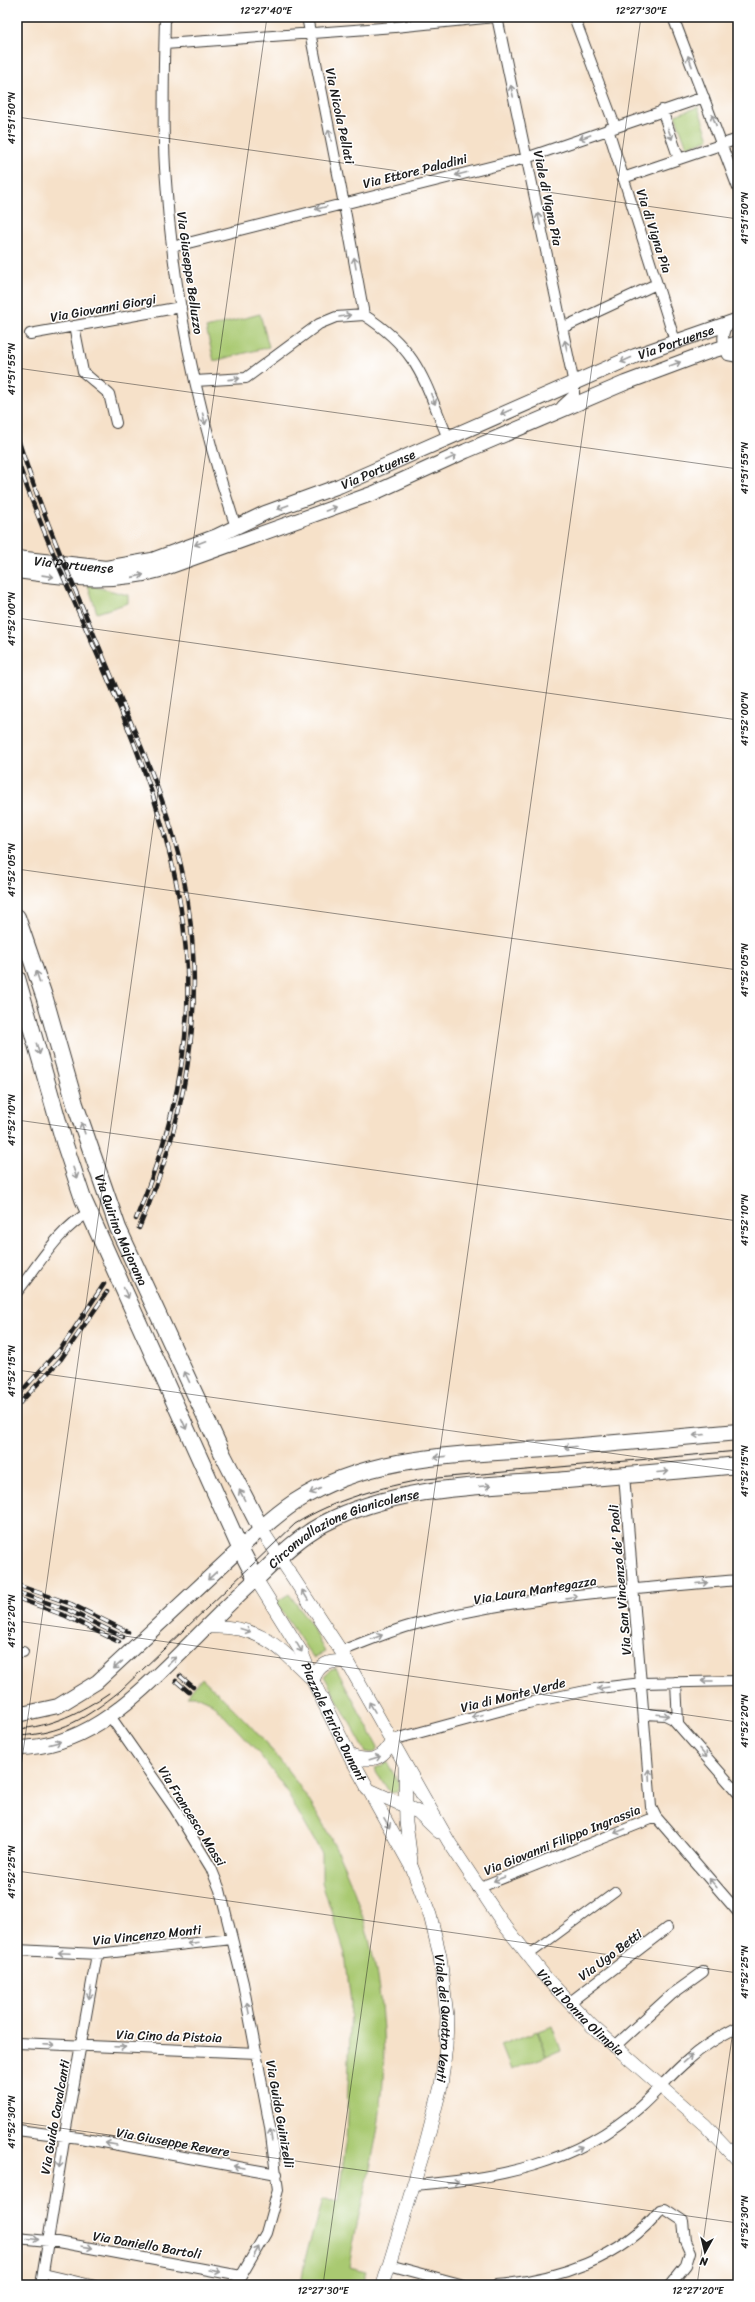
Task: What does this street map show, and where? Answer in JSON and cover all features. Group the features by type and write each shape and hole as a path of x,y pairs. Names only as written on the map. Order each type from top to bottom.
{"main road":[{"name":"Via Portuense","path":"17,558 95,567 129,565 145,562 188,548 265,513 357,478 635,356 734,321"},
{"name":"Via Portuense","path":"17,571 64,578 100,580 133,577 154,572 369,495 466,451 544,419 625,383 731,345"},
{"name":"Via Quirino Majorana","path":"17,917 45,999 89,1147 118,1228 236,1482 262,1529"},
{"name":"Via Quirino Majorana","path":"17,978 22,1009 62,1136 89,1213 240,1548"},
{"path":"22,1009 45,999"},
{"path":"62,1136 78,1149 85,1150 89,1147"},
{"path":"89,1213 104,1216 118,1228"},
{"path":"17,1715 58,1706 92,1686 129,1655 240,1548 283,1510 313,1492 356,1474 400,1463 449,1456 738,1432"},
{"name":"Circonvallazione Gianicolense","path":"17,1748 37,1747 62,1741 89,1730 110,1716 147,1686 280,1556 301,1538 324,1524 394,1498 446,1490 738,1465"},
{"name":"Piazzale Enrico Dunant","path":"240,1548 256,1579"}],"street":[{"name":"Via Giuseppe Belluzzo","path":"165,17 164,143 172,247 181,307 195,381 236,527"},
{"name":"Via Nicola Pellati","path":"307,17 344,202 364,315"},
{"path":"165,44 309,32 403,27 496,17"},
{"name":"Viale di Vigna Pia","path":"496,17 574,384"},
{"name":"Via di Vigna Pia","path":"574,17 612,128 623,178 675,341"},
{"path":"673,17 738,188"},
{"name":"Via Ettore Paladini","path":"172,247 344,202 526,158 662,110 704,97"},
{"path":"662,110 679,159"},
{"path":"623,178 738,139"},
{"path":"562,328 652,286"},
{"name":"Via Giovanni Giorgi","path":"30,334 181,307"},
{"path":"195,381 246,378 319,324 336,317 364,315 388,333 416,364 428,387 448,438"},
{"name":"Via Portuense","path":"734,321 724,330 723,338 731,345 728,355 738,357"},
{"path":"74,326 83,372 109,394 116,423"},
{"path":"544,419 573,398 574,384"},
{"path":"17,1292 66,1231 77,1220 89,1213"},
{"name":"Via San Vincenzo de' Paoli","path":"624,1475 651,1804 656,1816"},
{"path":"262,1529 344,1657 449,1842"},
{"name":"Piazzale Enrico Dunant","path":"256,1579 299,1647 313,1681 350,1756 412,1868"},
{"name":"Via Laura Mantegazza","path":"344,1657 387,1633 428,1621 516,1604 634,1589 738,1580"},
{"path":"207,1627 238,1628 265,1638 279,1648 313,1681 317,1670 326,1663 344,1657"},
{"path":"678,1723 676,1682 738,1681"},
{"name":"Via di Monte Verde","path":"392,1740 528,1703 600,1688 642,1683 676,1682"},
{"path":"644,1714 665,1715 678,1723 738,1793"},
{"name":"Via Francesco Massi","path":"110,1716 174,1808 211,1868 220,1890 232,1939"},
{"path":"350,1756 366,1760 377,1758 386,1752 392,1740"},
{"path":"405,1764 405,1806 412,1868"},
{"path":"368,1790 422,1815 449,1842"},
{"path":"656,1816 738,1912"},
{"name":"Via Giovanni Filippo Ingrassia","path":"478,1888 656,1816"},
{"path":"408,1837 412,1828 416,1826 423,1824 432,1826"},
{"name":"Via di Donna Olimpia","path":"449,1842 478,1888 528,1956 569,2003 614,2047 705,2125 738,2160"},
{"name":"Viale dei Quattro Venti","path":"383,2285 414,2185 440,2086 446,2046 447,2016 445,1982 430,1915 412,1868"},
{"path":"528,1956 616,1891"},
{"name":"Via Ugo Betti","path":"569,2003 667,1928"},
{"name":"Via Vincenzo Monti","path":"17,1950 97,1954 232,1939"},
{"name":"Via Guido Guinizelli","path":"232,1939 257,2053 277,2174 278,2190 271,2219 259,2246 236,2285"},
{"name":"Via Guido Cavalcanti","path":"41,2285 64,2136 97,1954"},
{"path":"614,2047 672,1996 703,1972"},
{"path":"414,2185 480,2179 509,2173 549,2162 585,2145 636,2111 692,2055 738,2027"},
{"name":"Via Cino da Pistoia","path":"17,2043 257,2053"},
{"name":"Via Giuseppe Revere","path":"17,2130 64,2136 277,2174"},
{"path":"497,2285 550,2280 629,2242 641,2232 660,2210 665,2209 683,2222 685,2241 690,2252 686,2264 670,2285"},
{"name":"Via Daniello Bartoli","path":"17,2238 48,2241 241,2276"},
{"path":"389,2265 464,2285"},
{"path":"43,2273 95,2285"}],"green space":[{"path":"698,107 709,139 687,147 675,115"},
{"path":"260,314 269,347 214,361 206,328"},
{"path":"88,585 128,595 128,603 97,613"},
{"path":"289,1594 308,1620 325,1652 313,1658 276,1602"},
{"path":"336,1668 378,1747 374,1753 366,1752 324,1676 331,1669"},
{"path":"202,1678 267,1744 311,1804 332,1842 350,1881 364,1922 375,1965 381,2008 384,2051 380,2117 349,2267 367,2271 363,2285 301,2285 305,2259 322,2200 338,2201 346,2143 351,2003 345,1954 322,1882 322,1854 282,1784 257,1751 212,1703 197,1696 187,1696"},
{"path":"387,1762 400,1785 397,1792 390,1793 374,1768 382,1766"},
{"path":"552,2026 561,2050 547,2056 538,2031"},
{"path":"537,2031 547,2056 511,2070 501,2045"}],"tram line":[{"path":"17,1736 33,1735 60,1728 73,1723 96,1709 120,1691 295,1524 310,1515 342,1501 375,1490 426,1479 738,1451"},
{"path":"17,1729 30,1728 54,1722 77,1712 109,1693"}],"railway":[{"path":"17,436 28,470 54,538 146,759 167,815 178,853 188,901 193,949 194,997 190,1044 183,1090 172,1136 157,1182 139,1228"},
{"path":"17,459 42,526 128,728 153,797 173,867 185,937 187,1010 182,1064 177,1091 163,1143 136,1219"},
{"path":"17,1396 62,1347 104,1284"},
{"path":"17,1406 61,1359 107,1292"},
{"path":"17,1585 71,1604 128,1632"},
{"path":"17,1592 68,1610 123,1637"},
{"path":"17,1598 66,1616 119,1642"},
{"path":"180,1676 193,1687"},
{"path":"176,1681 189,1692"}]}
